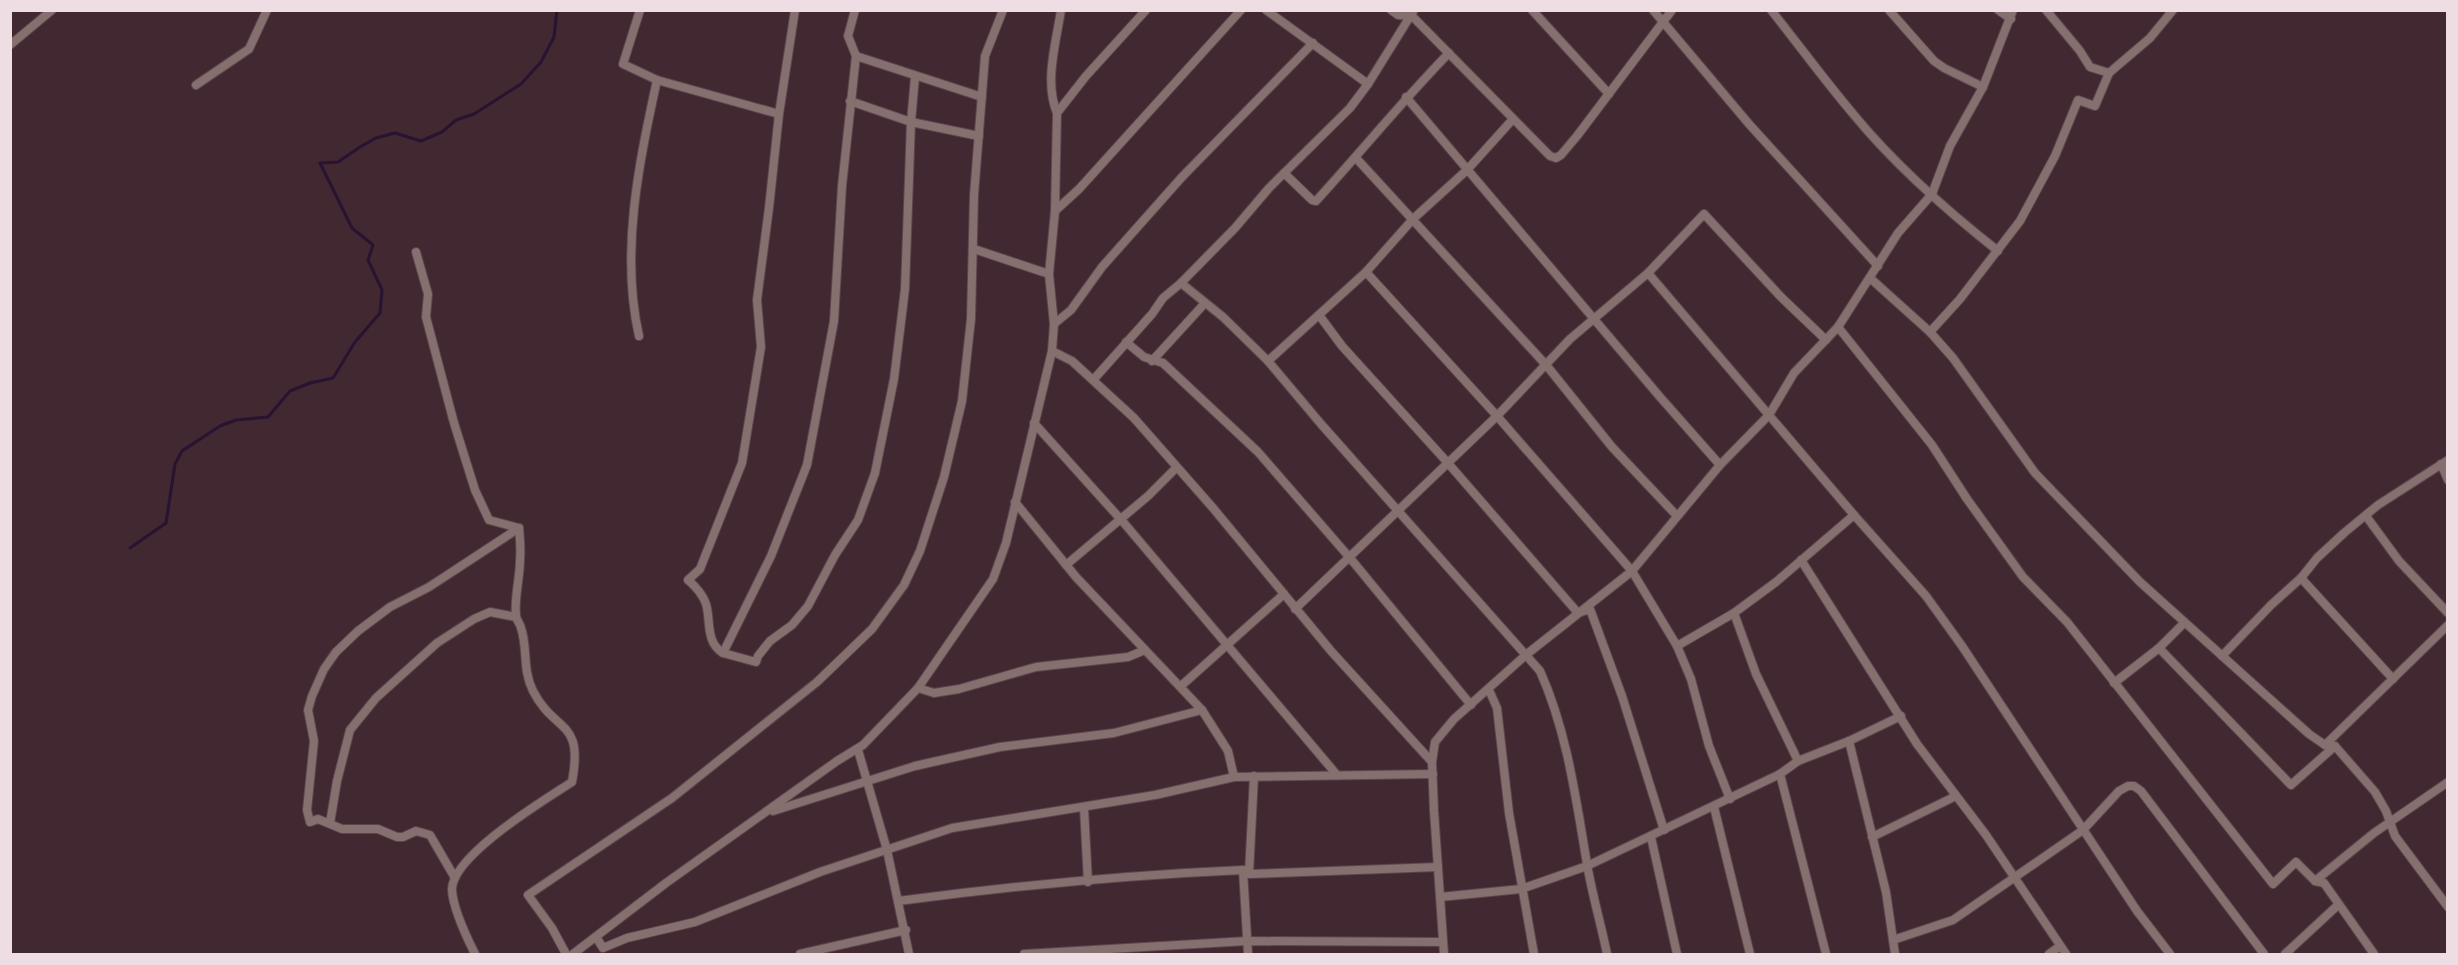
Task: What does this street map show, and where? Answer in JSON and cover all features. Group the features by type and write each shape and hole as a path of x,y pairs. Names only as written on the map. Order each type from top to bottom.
{"street":[{"path":"10,45 52,10"},
{"path":"196,85 249,49 267,10"},
{"path":"640,10 623,64 657,80 779,114"},
{"path":"795,10 779,114 757,300 761,347 742,463 700,569 688,580 705,601 710,634 718,650 723,653 756,662 770,641 792,625 808,606 862,510 875,473 894,379 905,289 911,122 915,77"},
{"path":"723,653 771,556 807,465 834,321 836,269 856,56 848,36 855,10"},
{"path":"566,954 552,928 528,895 672,798 817,682 872,629 904,585 920,551 944,477 962,401 971,319 974,195 985,56 1003,10"},
{"path":"573,954 764,813 837,761 858,750 918,688 993,579 1006,543 1052,351 1054,324 1049,274 1055,211 1057,113 1053,102 1052,71 1061,10"},
{"path":"1057,113 1086,76 1146,10"},
{"path":"1055,211 1079,189 1241,10"},
{"path":"1266,10 1368,84"},
{"path":"1391,10 1398,15 1413,13"},
{"path":"1532,10 1609,94"},
{"path":"1653,10 1749,124 1878,266"},
{"path":"1413,13 1513,119 1550,156 1556,158 1577,136 1672,10"},
{"path":"1771,10 1853,115 1900,166 1932,194 1942,207 1998,250"},
{"path":"1889,10 1934,61 1983,87"},
{"path":"1444,954 1432,762 1435,742 1454,719 1527,654 1632,571 1720,465 1769,415 1794,373 1838,327 1898,234 1932,194 1950,146 1983,87 2012,15 1998,10"},
{"path":"2046,10 2080,51 2090,67 2109,74"},
{"path":"1930,332 1960,299 2020,221 2055,156 2078,100 2095,106 2109,74 2150,38 2173,10"},
{"path":"1094,379 1163,298 1181,283 1235,228 1284,173 1350,108 1413,13"},
{"path":"1054,324 1071,310 1102,267 1182,177 1312,43"},
{"path":"1284,173 1312,201 1316,201 1356,158 1406,97 1449,53"},
{"path":"856,56 982,98"},
{"path":"639,336 632,305 631,241 639,163 657,80"},
{"path":"1406,97 1720,465"},
{"path":"850,101 911,122 979,136"},
{"path":"1268,361 1366,272 1413,219 1467,170 1513,119"},
{"path":"1356,158 1547,366 1612,447 1677,516"},
{"path":"1295,609 1497,416 1547,366 1570,339 1648,273 1704,214 1781,297 1826,340"},
{"path":"974,249 1049,274"},
{"path":"416,252 428,294 426,317 454,423 475,490 489,520 519,528"},
{"path":"1366,272 1497,416 1632,571 1677,646 1691,679 1709,746 1730,799"},
{"path":"1648,273 1854,516 1926,596 1962,646 2137,910 2170,954"},
{"path":"1870,278 1930,332 1953,358 2035,473 2140,582 2222,656 2330,746 2376,792 2395,836 2448,907"},
{"path":"1181,283 1223,317 1268,361 1540,671 1558,719 1581,820 1587,866 1606,954"},
{"path":"1152,361 1205,303"},
{"path":"1319,315 1356,361 1578,614"},
{"path":"1838,327 1932,445 1967,499 2023,577 2067,622 2273,884 2296,862 2315,881 2324,883 2374,954"},
{"path":"1126,342 1152,361 1157,360 1163,363 1258,452 1350,558 1471,705"},
{"path":"1052,351 1072,361 1134,418 1213,508 1331,651 1432,762"},
{"path":"1034,423 1228,643 1337,775"},
{"path":"2222,656 2271,605 2301,578 2317,558 2378,505 2444,462 2448,480"},
{"path":"1066,565 1148,496 1176,468"},
{"path":"1015,502 1066,565 1202,710 1228,751 1234,777"},
{"path":"1677,646 1734,613 1776,582 1854,516"},
{"path":"2366,516 2399,561 2448,613"},
{"path":"475,954 467,939 453,898 452,888 455,878 477,850 509,822 572,782 576,763 571,733 541,705 532,688 524,663 522,628 516,617 520,559 519,528"},
{"path":"455,878 430,835 416,831 403,837 397,837 378,829 342,829 318,819 310,822 307,810 314,741 308,710 324,669 336,652 358,631 390,607 429,587 519,528"},
{"path":"1801,560 1917,744 1986,835 2013,879 2066,954"},
{"path":"2301,578 2393,679"},
{"path":"1181,686 1284,594"},
{"path":"1578,614 1590,609 1594,617 1622,696 1664,830"},
{"path":"330,823 337,781 350,730 376,698 437,643 474,619 490,612 516,617"},
{"path":"1734,613 1756,674 1798,761"},
{"path":"2114,683 2159,648 2184,623"},
{"path":"2159,648 2290,785 2448,625"},
{"path":"918,688 934,693 959,689 1036,667 1128,657 1145,650"},
{"path":"1489,690 1497,708 1509,813 1534,954"},
{"path":"764,813 915,766 1000,747 1114,733 1202,710"},
{"path":"1440,897 1521,889 1587,866 1714,807 1780,774 1798,761 1849,741 1901,716"},
{"path":"1849,741 1886,892 1895,954"},
{"path":"858,750 886,850 906,930 909,954"},
{"path":"596,937 603,948 627,939 695,922 820,872 952,828 1084,808 1234,777 1433,774"},
{"path":"1780,774 1826,954"},
{"path":"1248,954 1246,872 1254,776"},
{"path":"2315,881 2374,833 2448,782"},
{"path":"1893,940 1953,920 2083,830 2119,791 2127,786 2134,786 2264,954"},
{"path":"1872,837 1928,812 1956,796"},
{"path":"1714,807 1750,954"},
{"path":"1084,808 1088,882"},
{"path":"1651,837 1677,954"},
{"path":"898,901 970,892 1180,873 1438,867"},
{"path":"2285,954 2338,905"},
{"path":"800,954 906,930"},
{"path":"1024,954 1247,941 1443,942"},
{"path":"2049,954 2060,946"}],"waterway":[{"path":"130,548 166,523 175,464 182,451 220,426 236,420 268,417 290,391 310,383 333,378 355,342 380,313 382,290 368,260 373,245 352,228 320,163 338,162 376,138 395,133 421,141 442,132 456,120 474,114 521,84 541,62 554,37 557,10"}]}
